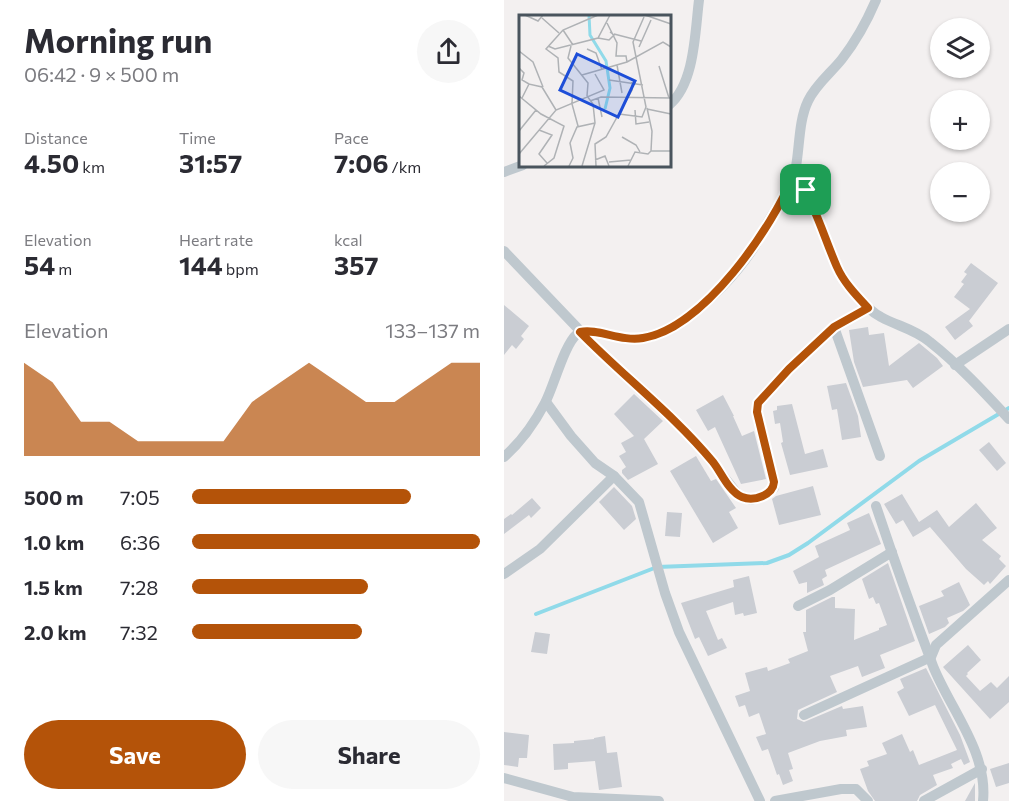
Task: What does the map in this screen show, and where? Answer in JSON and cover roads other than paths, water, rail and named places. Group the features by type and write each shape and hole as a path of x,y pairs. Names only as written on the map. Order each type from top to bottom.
{"street":[{"path":"670,104 678,98 686,82 694,48 699,0"},
{"path":"580,332 592,332 629,340 645,338 680,323 717,290 755,246 789,187 794,174 804,111 808,100 844,57 867,20 876,0"},
{"path":"504,172 520,166"},
{"path":"794,174 806,190 815,208 837,268 868,308 879,317 916,332 955,365 1009,418"},
{"path":"504,251 580,332 685,431 739,496 751,500 774,488 756,406 789,369 834,327 868,308"},
{"path":"834,327 880,456"},
{"path":"955,365 1009,328"},
{"path":"504,457 525,436 546,402 567,350 580,332"},
{"path":"546,402 571,436 595,463 614,476 639,502 661,580 679,632 760,801"},
{"path":"504,574 540,549 614,476"},
{"path":"876,506 931,657 982,769 983,801"},
{"path":"798,606 830,590 892,552"},
{"path":"804,715 931,657 936,645 1009,580"},
{"path":"924,801 982,769"},
{"path":"504,778 543,795 659,801"},
{"path":"776,801 856,789 868,801"}],"waterway":[{"path":"536,614 657,567 767,563 789,555 919,461 1009,408"}]}
